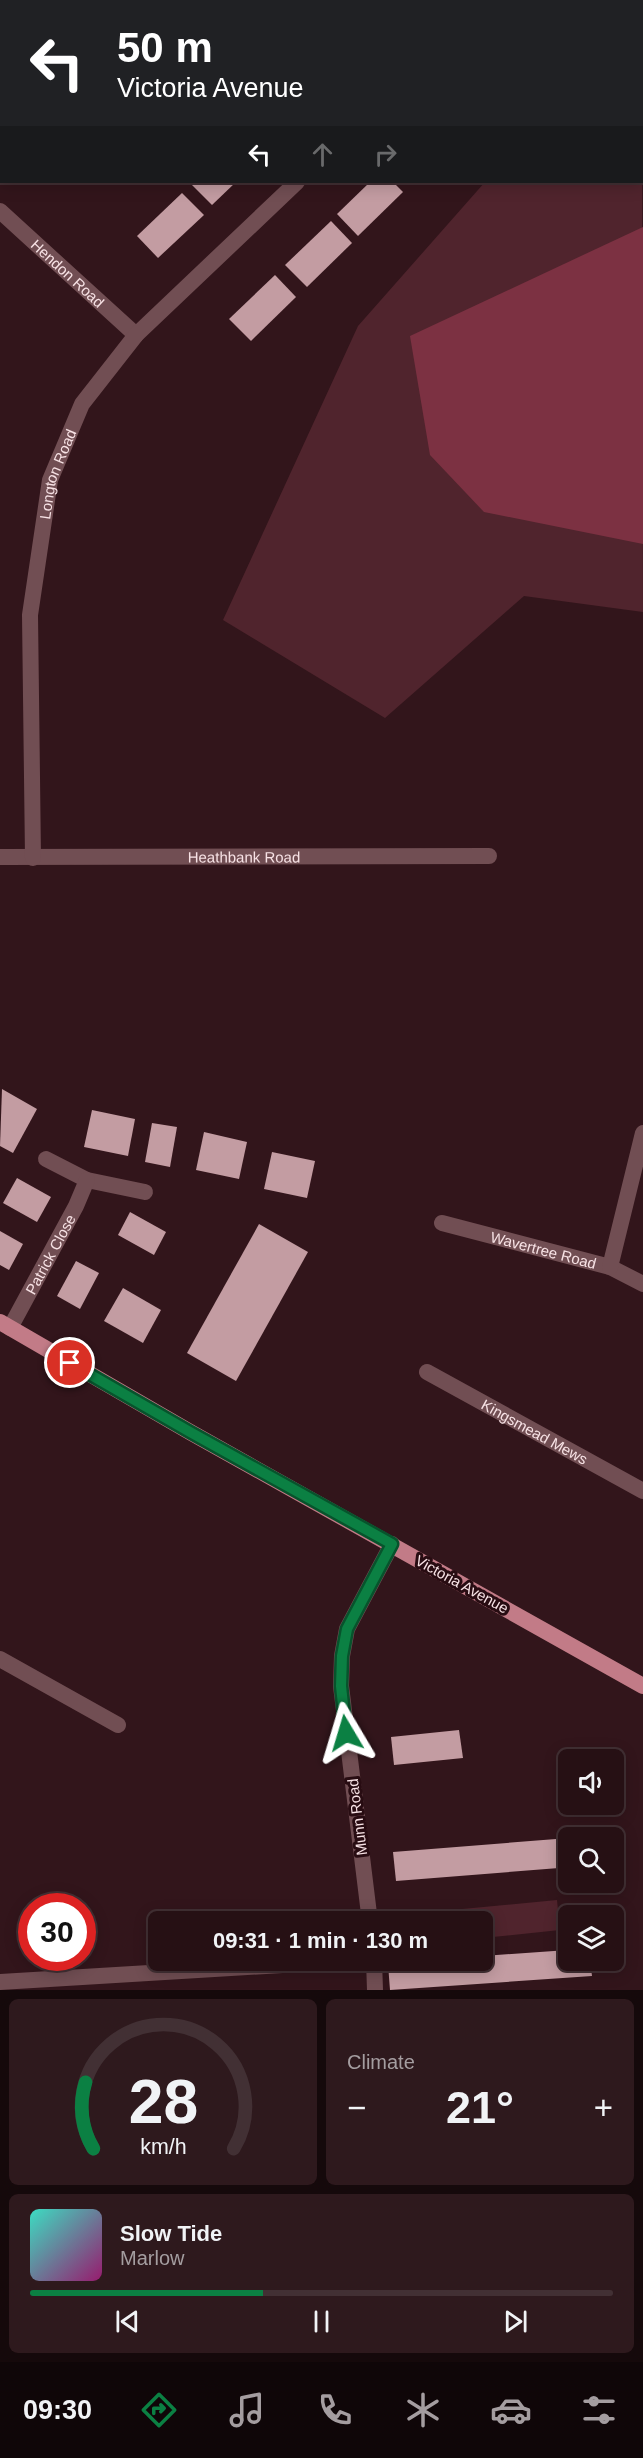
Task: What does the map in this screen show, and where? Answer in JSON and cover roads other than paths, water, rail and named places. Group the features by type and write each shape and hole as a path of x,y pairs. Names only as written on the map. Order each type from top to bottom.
{"main road":[{"name":"Victoria Avenue","path":"5,1325 190,1432 641,1679"}],"street":[{"name":"Longton Road","path":"33,858 30,615 50,480 82,404 136,335 296,183"},
{"name":"Hendon Road","path":"0,211 136,335"},
{"name":"Heathbank Road","path":"0,857 489,856"},
{"path":"610,1267 643,1133"},
{"path":"46,1159 87,1180 145,1192"},
{"name":"Patrick Close","path":"5,1325 76,1206 87,1180"},
{"name":"Wavertree Road","path":"442,1223 610,1267 643,1284"},
{"name":"Kingsmead Mews","path":"427,1372 643,1491"},
{"name":"Munn Road","path":"368,1911 341,1686 342,1656 347,1629 392,1544"},
{"path":"0,1659 118,1725"},
{"path":"0,1982 182,1971"},
{"path":"374,1971 375,1990"}]}
